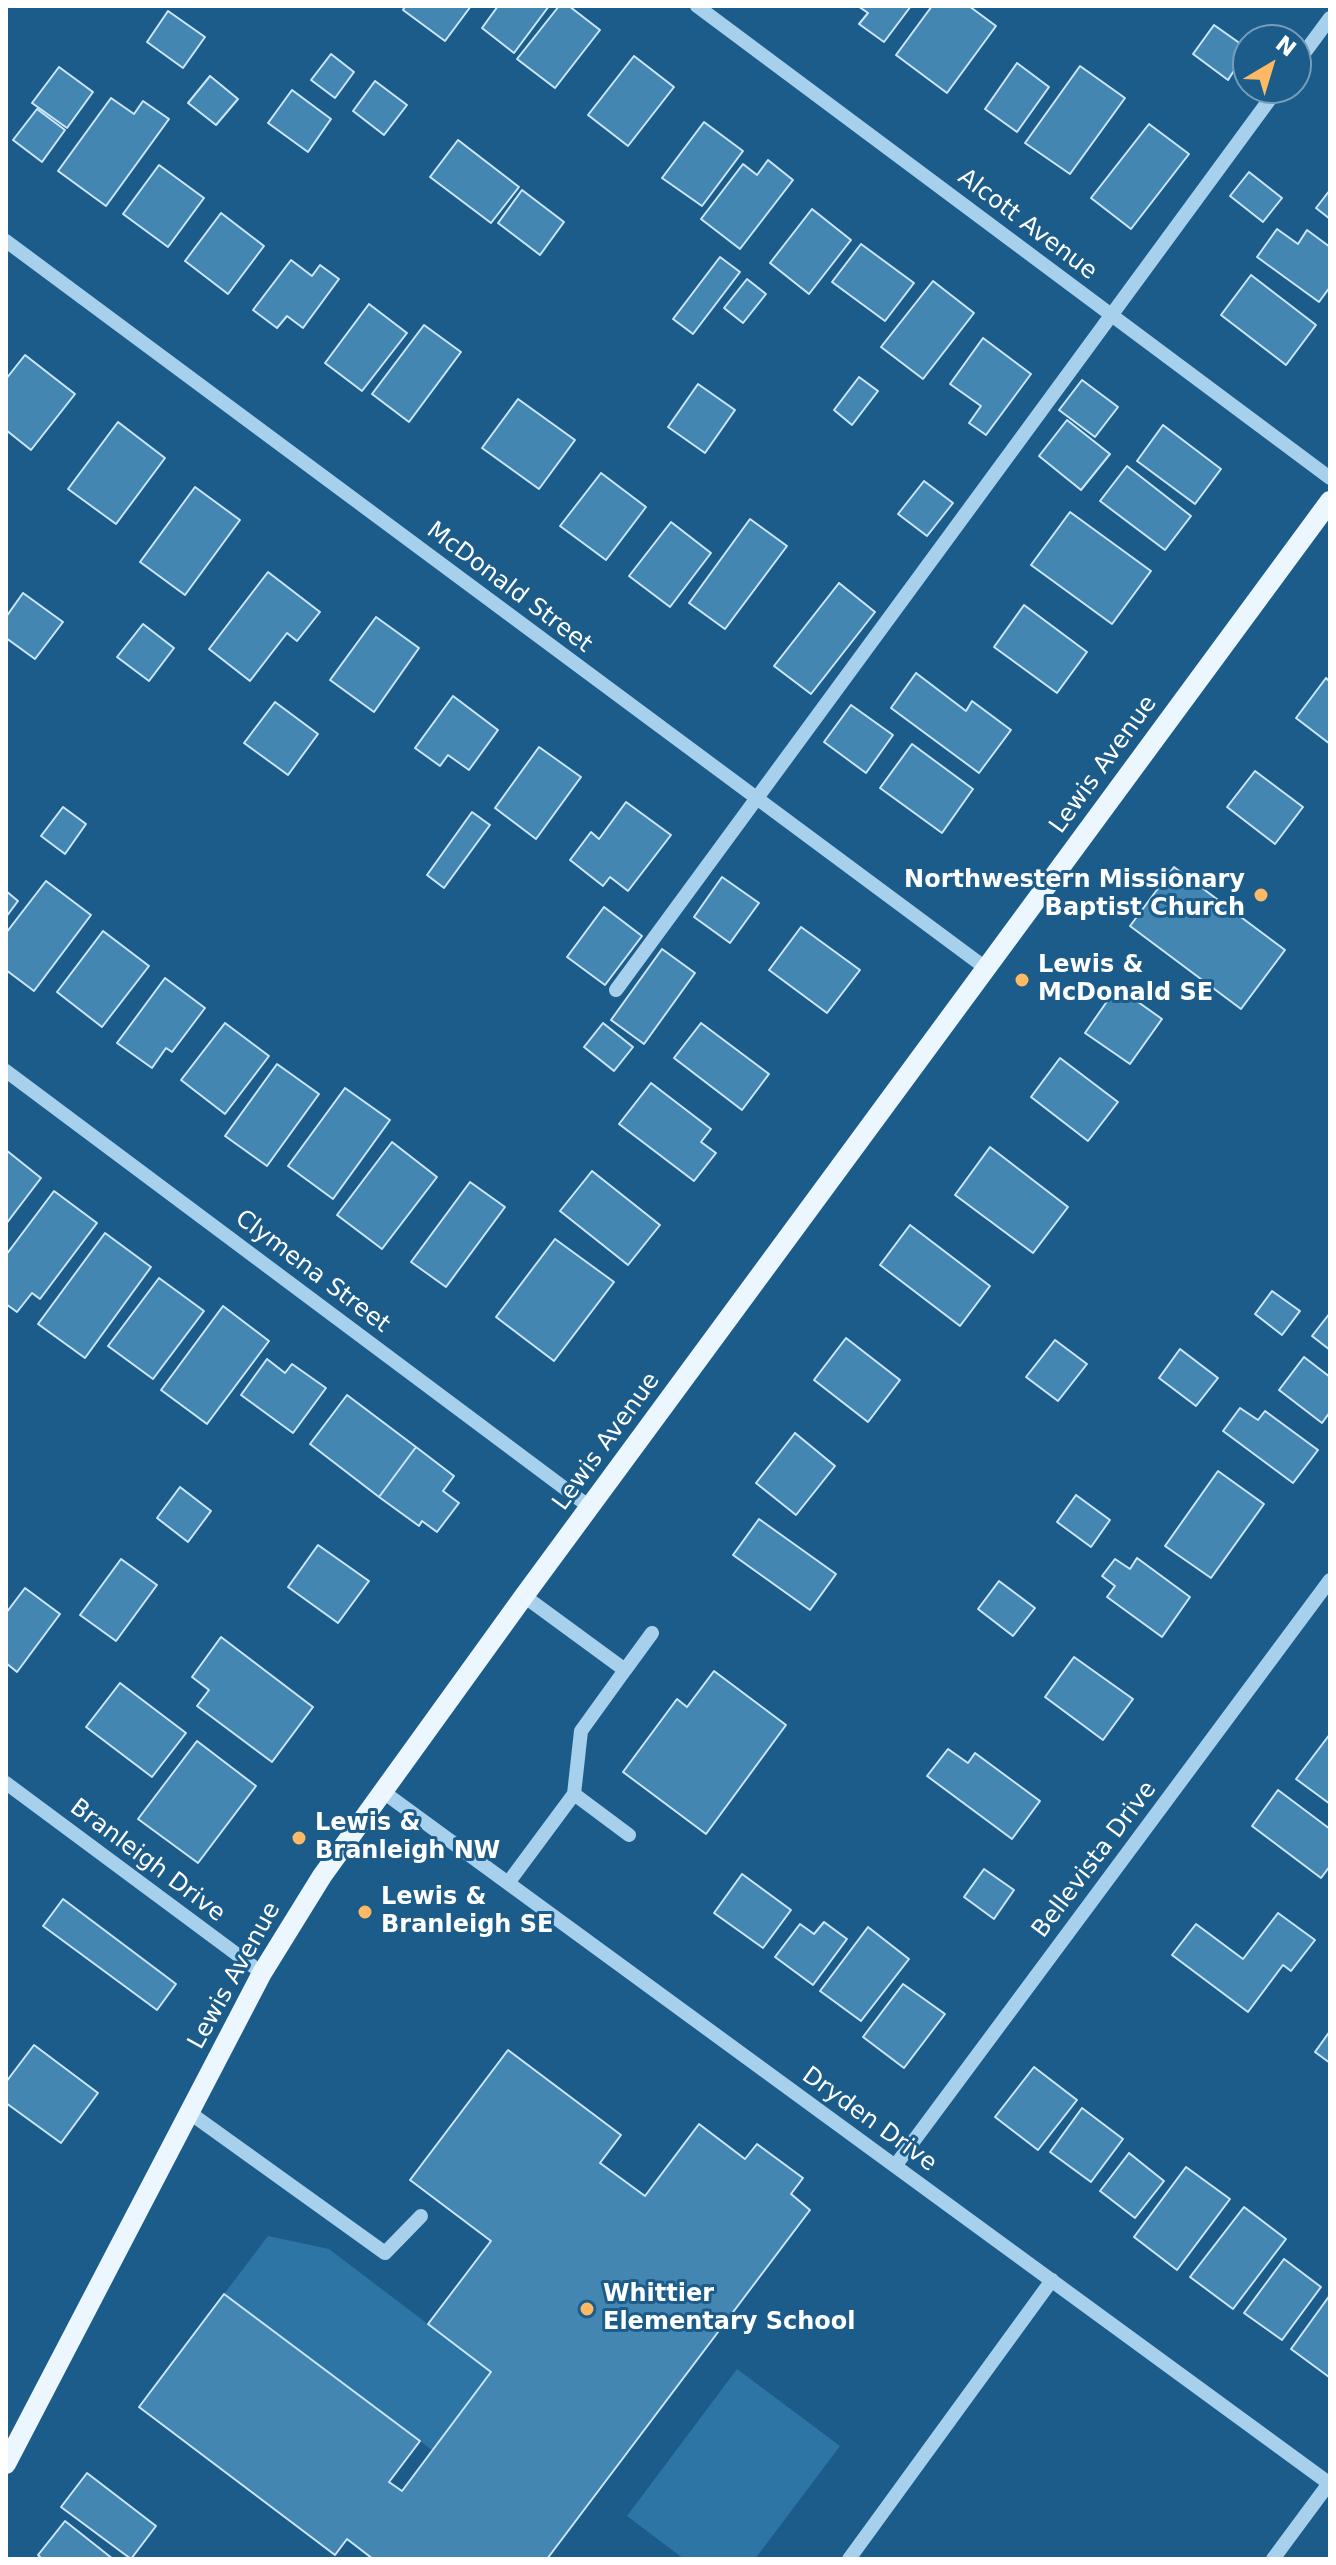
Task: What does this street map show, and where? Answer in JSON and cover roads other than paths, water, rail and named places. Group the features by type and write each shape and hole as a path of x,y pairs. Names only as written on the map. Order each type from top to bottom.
{"main road":[{"name":"Lewis Avenue","path":"9,2450 262,1973 322,1876 524,1596 1330,501"}],"street":[{"name":"Alcott Avenue","path":"697,6 1330,478"},
{"path":"1312,42 1330,18"},
{"path":"616,990 1266,104"},
{"name":"McDonald Street","path":"6,241 987,969"},
{"name":"Clymena Street","path":"6,1071 591,1508"},
{"name":"Bellevista Drive","path":"895,2166 1330,1580"},
{"path":"524,1596 625,1670"},
{"path":"508,1883 574,1794 581,1731 652,1633"},
{"name":"Branleigh Drive","path":"6,1783 262,1973"},
{"name":"Dryden Drive","path":"382,1791 1330,2483"},
{"path":"574,1794 629,1835"},
{"path":"190,2113 385,2253 421,2216"},
{"path":"849,2559 1052,2280"},
{"path":"1273,2559 1330,2483"}],"place":[{"name":"Northwestern Missionary Baptist Church","path":"1261,895"},
{"name":"Lewis & McDonald SE","path":"1022,980"},
{"name":"Lewis & Branleigh NW","path":"299,1838"},
{"name":"Lewis & Branleigh SE","path":"365,1912"},
{"name":"Whittier Elementary School","path":"587,2309"}]}
